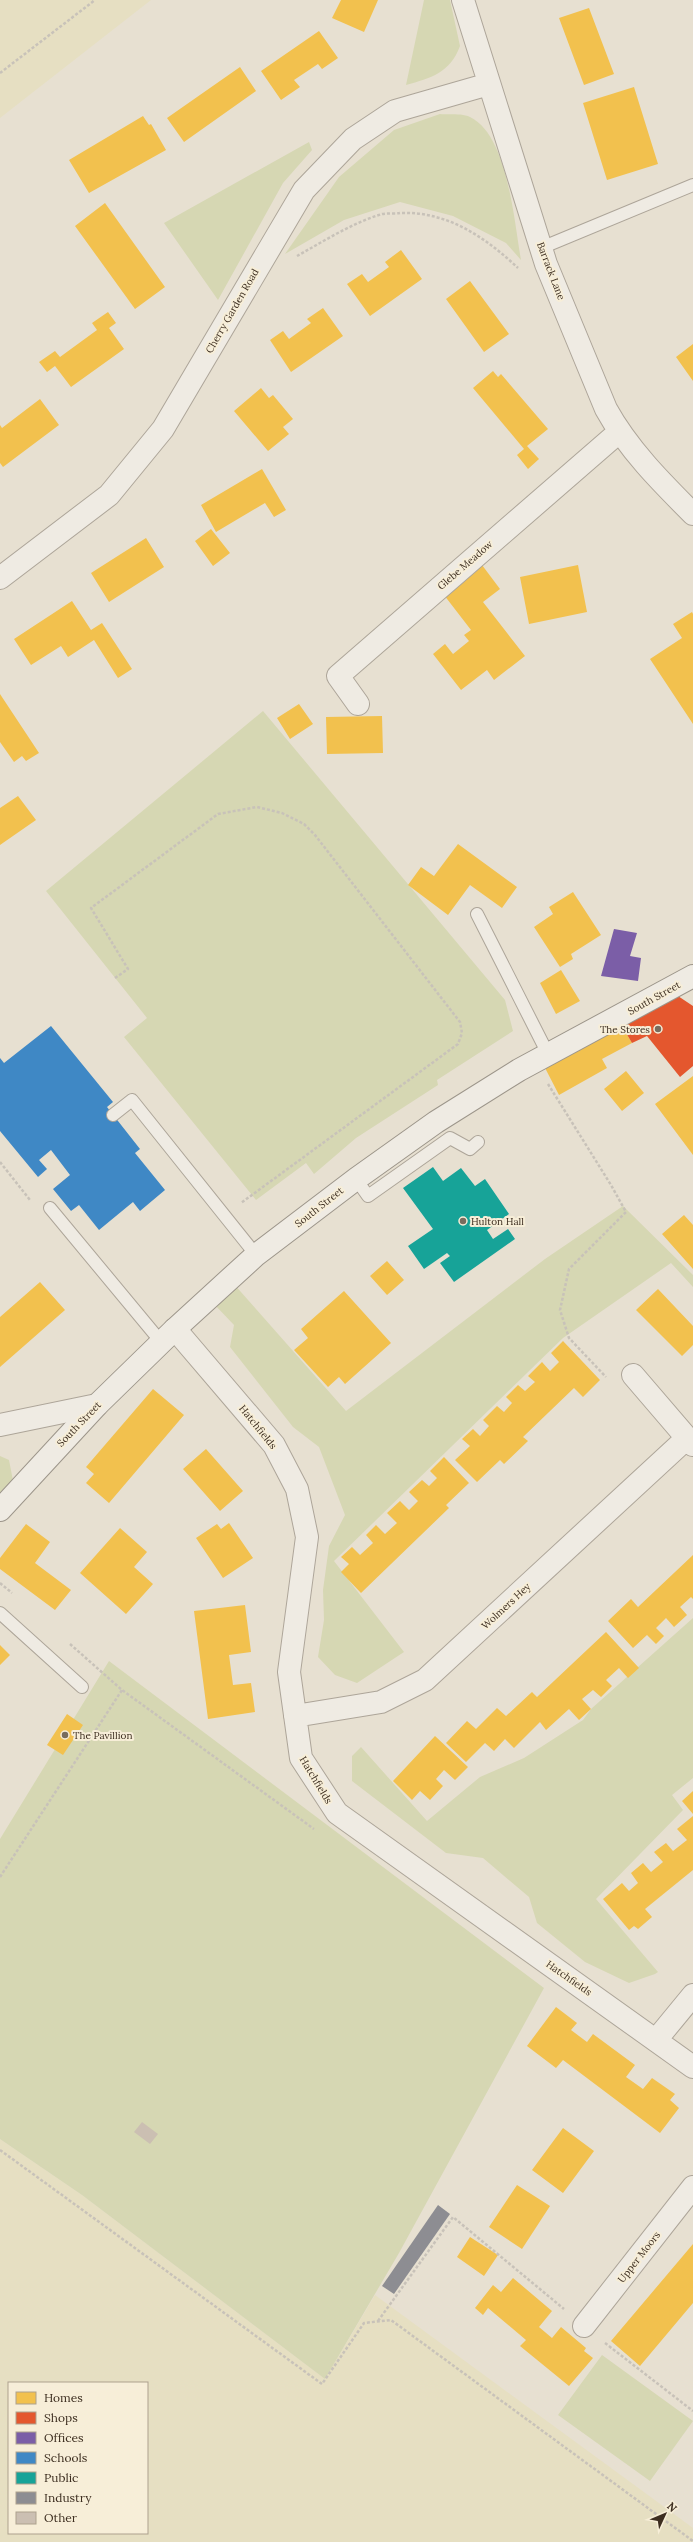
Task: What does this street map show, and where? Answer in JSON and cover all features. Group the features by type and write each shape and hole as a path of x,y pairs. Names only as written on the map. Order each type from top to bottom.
{"street":[{"name":"Barrack Lane","path":"463,0 541,248 606,409 619,432 632,450 690,507"},
{"name":"Cherry Garden Road","path":"0,578 109,495 163,429 304,190 353,138 395,112 489,84"},
{"name":"Glebe Meadow","path":"358,704 338,676 619,432"},
{"name":"South Street","path":"0,1510 97,1405 168,1336 256,1255 356,1179 436,1122 541,1058 693,976"},
{"name":"Hatchfields","path":"168,1336 274,1445 298,1489 307,1537 289,1672 301,1758 337,1813 693,2067"},
{"name":"Wolmers Hey","path":"295,1716 381,1702 425,1680 690,1442 633,1375"},
{"path":"0,1425 97,1405"},
{"path":"656,2040 693,1995"},
{"name":"Upper Moors","path":"584,2326 693,2187"}],"lane":[{"path":"541,248 693,185"},
{"path":"477,914 541,1058"},
{"path":"113,1115 132,1100 256,1255"},
{"path":"436,1122 450,1138 470,1149 478,1142"},
{"path":"356,1179 368,1196 450,1138"},
{"path":"50,1208 168,1336"},
{"path":"0,1613 82,1687"}],"path":[{"path":"0,73 95,0"},
{"path":"262,261 294,258 350,228 383,214 418,213 460,224 486,240 522,271"},
{"path":"115,978 128,969 91,908 218,814 257,807 282,813 304,824 312,831 460,1022 462,1033 458,1044 225,1216"},
{"path":"541,1058 626,1212 569,1269 560,1310 569,1338 611,1383"},
{"path":"0,1162 4,1167"},
{"path":"0,1877 122,1690"},
{"path":"0,2150 322,2384 364,2323 391,2320 693,2541"},
{"path":"378,2322 453,2217 584,2326 693,2411"}],"shaded area":[{"path":"0,0 151,0 0,118"},
{"path":"0,2139 82,2195 325,2379 375,2295 693,2528 693,2542 0,2542"}],"green space":[{"path":"424,0 450,0 460,46 451,62 439,73 424,80 406,85"},
{"path":"440,114 470,117 483,127 493,142 501,160 507,181 521,260 506,243 453,216 400,202 344,220 285,254 339,177 394,130"},
{"path":"309,142 312,150 283,183 218,300 164,223"},
{"path":"263,711 505,1000 513,1031 437,1080 438,1085 356,1138 314,1174 306,1163 256,1200 124,1037 147,1018 46,891"},
{"path":"623,1206 693,1275 693,1287 671,1263 563,1338 334,1561 404,1652 357,1683 335,1675 318,1657 324,1620 323,1590 329,1546 345,1515 319,1447 293,1427 230,1347 234,1325 213,1303 233,1283 346,1411 545,1259"},
{"path":"0,1456 9,1460 14,1486 0,1502"},
{"path":"693,1618 693,1778 672,1795 683,1810 596,1899 658,1972 655,1974 629,1983 585,1962 537,1923 529,1897 483,1858 446,1853 352,1781 352,1756 361,1747 427,1821 480,1777 524,1758 583,1720 591,1709"},
{"path":"109,1661 544,1988 399,2253 325,2379 82,2195 0,2139 0,1839"},
{"path":"602,2355 693,2421 650,2481 558,2415"}],"building: Homes":[{"path":"341,0 378,0 364,32 332,18"},
{"path":"589,8 614,74 584,85 559,18"},
{"path":"319,31 338,58 322,69 318,64 294,80 300,87 281,100 261,71"},
{"path":"240,67 256,91 184,142 167,118"},
{"path":"634,87 658,164 607,180 583,103"},
{"path":"143,116 149,125 151,124 166,150 89,193 69,160"},
{"path":"105,203 165,287 135,309 75,226"},
{"path":"401,250 422,279 370,316 347,284 362,274 368,282 389,267 385,262"},
{"path":"470,281 509,334 484,352 446,299"},
{"path":"323,308 343,336 291,372 270,340 283,331 289,339 311,323 307,319"},
{"path":"108,312 116,323 109,328 124,349 71,387 55,366 47,372 39,362 55,351 60,357 97,330 92,323"},
{"path":"693,344 693,381 676,357"},
{"path":"493,371 498,377 501,374 548,429 527,446 539,459 528,469 517,455 524,449 473,388"},
{"path":"261,388 269,398 273,395 293,419 283,427 289,434 268,451 234,411"},
{"path":"40,399 59,425 3,467 0,463 0,425 2,428"},
{"path":"262,469 286,510 274,517 265,503 216,532 201,505"},
{"path":"211,529 230,553 213,566 195,541"},
{"path":"146,538 164,567 109,602 91,573"},
{"path":"482,565 500,589 483,602 525,656 494,680 487,670 461,690 433,654 445,644 453,654 469,641 464,635 471,630 444,595"},
{"path":"578,565 587,612 529,624 520,577"},
{"path":"72,601 91,630 102,623 132,669 118,678 94,640 68,657 61,646 31,665 14,639"},
{"path":"692,612 693,724 650,659 682,638 673,624"},
{"path":"0,694 39,753 26,761 22,756 14,762 0,742"},
{"path":"299,704 313,724 290,739 277,718"},
{"path":"382,716 383,753 327,754 326,717"},
{"path":"18,796 36,820 0,845 0,808"},
{"path":"458,844 517,887 502,908 470,885 448,915 408,885 421,867 434,876"},
{"path":"573,892 601,935 571,954 573,959 560,967 534,927 553,914 549,907"},
{"path":"561,970 580,1001 556,1014 540,983"},
{"path":"619,1021 632,1043 602,1059 607,1068 559,1095 543,1064"},
{"path":"626,1071 644,1093 622,1111 604,1089"},
{"path":"693,1076 693,1155 655,1104"},
{"path":"684,1215 693,1225 693,1269 662,1234"},
{"path":"387,1261 404,1280 387,1295 370,1276"},
{"path":"40,1282 65,1310 0,1367 0,1317"},
{"path":"658,1289 693,1326 693,1345 682,1356 636,1310"},
{"path":"344,1291 391,1343 345,1384 339,1377 328,1387 294,1350 308,1338 301,1329"},
{"path":"563,1341 600,1380 583,1397 574,1388 523,1437 528,1441 504,1464 500,1460 477,1482 455,1460 470,1446 462,1439 473,1429 480,1436 489,1426 483,1420 497,1406 504,1412 512,1403 506,1397 518,1385 525,1391 535,1382 528,1376 542,1362 550,1371 559,1362 551,1353"},
{"path":"153,1389 184,1415 109,1503 86,1483 94,1474 86,1467"},
{"path":"206,1449 243,1491 220,1511 183,1469"},
{"path":"444,1457 469,1483 446,1505 449,1508 361,1593 341,1572 349,1564 341,1557 352,1547 360,1555 373,1543 366,1535 376,1525 385,1534 397,1523 387,1513 400,1501 409,1510 418,1501 409,1492 422,1480 429,1486 437,1478 430,1471"},
{"path":"229,1523 253,1558 223,1578 196,1538 217,1524 221,1529"},
{"path":"26,1524 50,1542 35,1563 71,1590 55,1610 0,1569 0,1558"},
{"path":"120,1528 147,1552 134,1567 153,1584 126,1614 80,1573"},
{"path":"693,1555 693,1599 691,1597 680,1607 687,1615 674,1627 666,1618 656,1628 664,1636 656,1644 647,1635 633,1648 608,1621 631,1599 638,1607"},
{"path":"245,1605 251,1652 229,1655 233,1685 251,1683 255,1712 208,1719 194,1611"},
{"path":"606,1632 639,1668 628,1678 619,1668 606,1680 612,1686 601,1697 593,1690 582,1699 591,1709 579,1720 569,1709 546,1730 540,1722 514,1748 505,1739 494,1751 485,1743 466,1762 446,1743 467,1721 476,1729 497,1708 506,1716 532,1692 537,1697"},
{"path":"0,1645 10,1655 0,1665"},
{"name":"The Pavillion","path":"67,1714 83,1725 63,1755 47,1745"},
{"path":"435,1736 468,1767 455,1780 444,1770 436,1779 443,1786 430,1800 420,1791 412,1800 393,1781"},
{"path":"693,1791 693,1814 682,1801"},
{"path":"693,1816 693,1870 645,1909 652,1917 638,1929 634,1926 629,1930 603,1899 622,1883 629,1891 638,1883 631,1873 643,1863 651,1872 663,1862 654,1852 666,1843 673,1851 687,1840 677,1829"},
{"path":"556,2007 577,2023 571,2030 587,2042 593,2034 635,2065 626,2077 643,2089 652,2078 675,2094 670,2100 679,2108 660,2133 563,2060 556,2068 527,2046"},
{"path":"563,2128 594,2151 563,2193 532,2170"},
{"path":"517,2185 550,2206 522,2249 489,2227"},
{"path":"470,2237 498,2255 484,2276 457,2257"},
{"path":"693,2244 693,2303 640,2366 611,2341"},
{"path":"513,2278 552,2311 539,2327 552,2338 561,2327 586,2348 584,2351 593,2358 569,2386 520,2346 526,2340 488,2308 483,2315 475,2308 493,2285 501,2292"}],"building: Shops":[{"name":"The Stores","path":"675,994 693,1006 693,1066 680,1077 647,1036 632,1043 619,1021"}],"building: Offices":[{"path":"614,929 637,933 630,956 641,958 638,981 601,976"}],"building: Schools":[{"path":"51,1026 113,1102 107,1107 140,1149 135,1153 165,1190 140,1211 133,1202 99,1230 79,1205 71,1211 53,1189 70,1175 51,1150 39,1160 47,1169 38,1177 0,1131 0,1058 4,1063"}],"building: Public":[{"name":"Hulton Hall","path":"433,1167 443,1181 461,1168 475,1186 485,1179 509,1214 487,1230 493,1239 508,1229 515,1239 454,1282 440,1263 450,1256 447,1253 424,1269 408,1246 433,1229 403,1188"}],"building: Industry":[{"path":"438,2205 450,2214 394,2294 382,2286"}],"building: Other":[{"path":"142,2122 158,2134 150,2144 134,2132"}],"place":[{"name":"The Stores","path":"658,1029"},
{"name":"Hulton Hall","path":"463,1221"},
{"name":"The Pavillion","path":"65,1735"}]}
